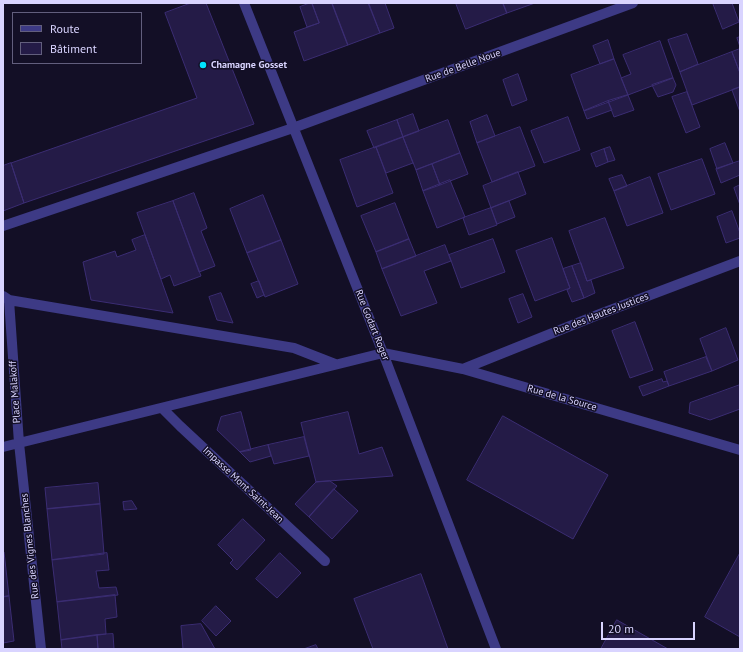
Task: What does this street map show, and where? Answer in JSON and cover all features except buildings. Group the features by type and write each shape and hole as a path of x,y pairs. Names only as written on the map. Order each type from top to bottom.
{"street":[{"name":"Rue Godart Roger","path":"244,3 383,353 496,649"},
{"name":"Rue de Belle Noue","path":"3,226 293,128 633,3"},
{"name":"Rue des Hautes Justices","path":"463,369 600,314 740,261"},
{"name":"Place Malakoff","path":"19,443 6,298 294,348 335,364"},
{"path":"3,448 383,353"},
{"name":"Rue de la Source","path":"383,353 463,369 740,450"},
{"name":"Impasse Mont Saint-Jean","path":"162,408 325,561"},
{"name":"Rue des Vignes Blanches","path":"19,443 41,649"}],"place":[{"name":"Chamagne Gosset","path":"203,65"}]}
